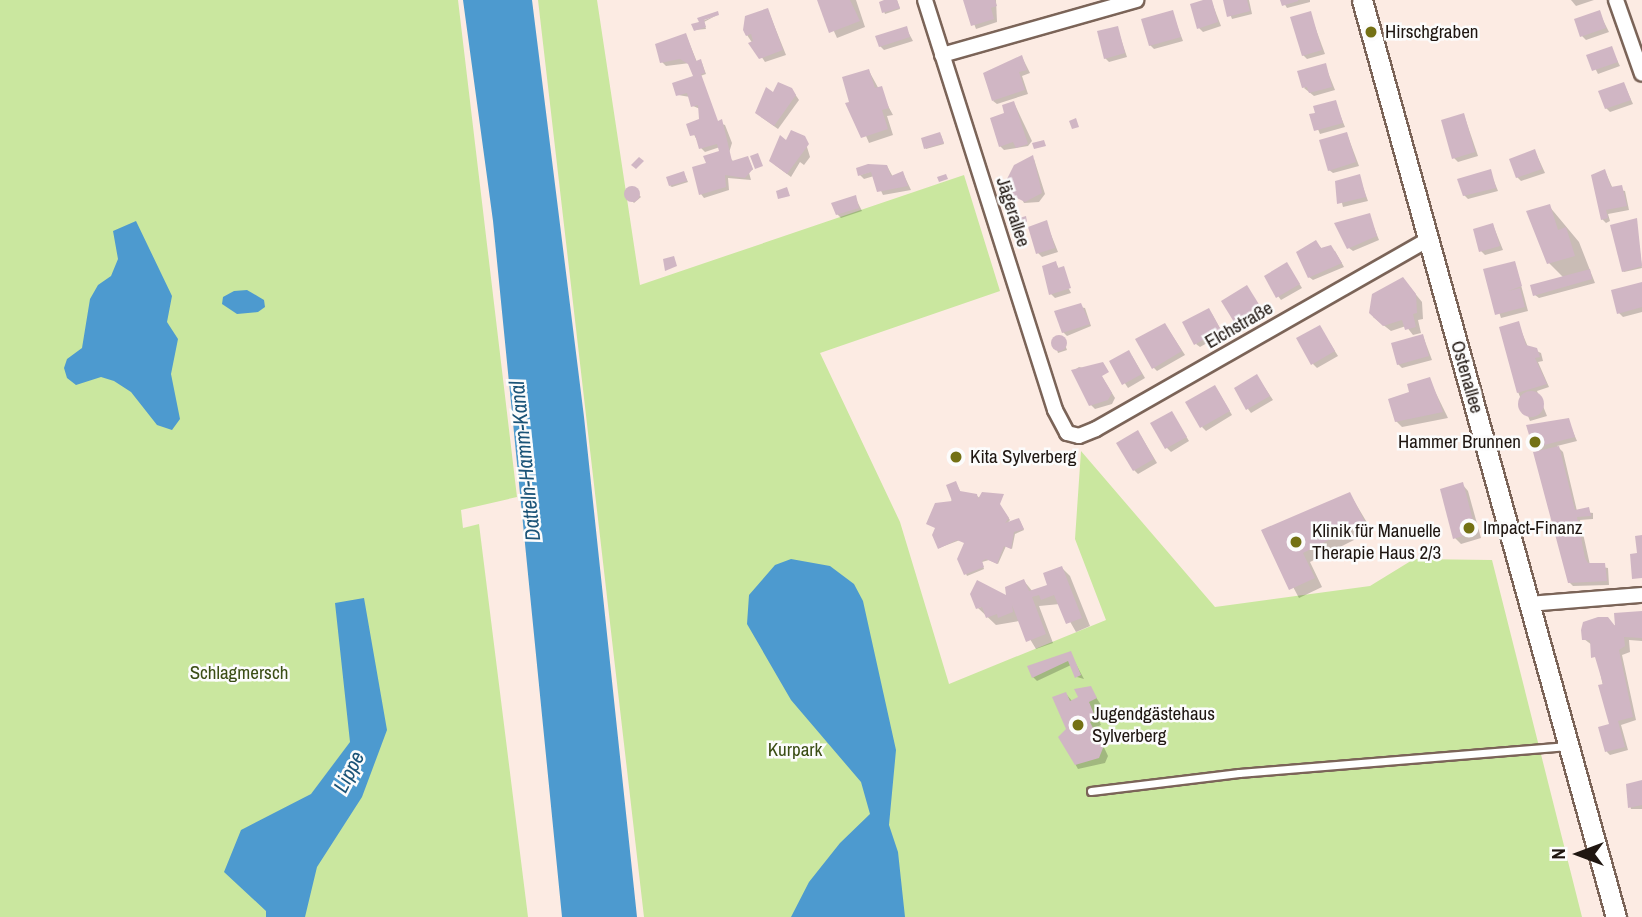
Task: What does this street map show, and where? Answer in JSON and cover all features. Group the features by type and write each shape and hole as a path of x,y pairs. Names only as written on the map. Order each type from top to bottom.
{"main road":[{"name":"Ostenallee","path":"1362,0 1616,917"}],"street":[{"name":"Jägerallee","path":"925,0 1055,410 1067,433"},
{"path":"942,55 1136,0"},
{"path":"1616,0 1642,75"},
{"name":"Elchstraße","path":"1067,433 1079,436 1096,429 1428,240"},
{"path":"1529,604 1642,595"}],"lane":[{"path":"1091,791 1239,772 1569,746"}],"green space":[{"name":"Schlagmersch","path":"0,0 458,0 517,497 461,510 463,528 479,524 528,917 0,917"},
{"name":"Kurpark","path":"538,0 597,0 640,285 964,175 1000,291 820,353 900,522 949,684 1106,620 1075,539 1081,451 1215,607 1370,586 1414,559 1492,560 1582,917 644,917"}],"water":[{"name":"Datteln-Hamm-Kanal","path":"463,0 532,0 584,417 637,917 562,917 493,221"},
{"path":"136,221 172,296 167,322 178,339 171,374 180,419 172,430 157,425 131,392 114,381 101,377 76,385 67,378 64,368 67,359 82,348 90,299 98,285 111,276 118,259 113,231"},
{"path":"247,290 264,300 265,307 258,312 237,314 222,304 223,297 234,291"},
{"path":"791,559 830,566 854,584 863,601 896,750 889,825 898,852 905,917 791,917 809,882 840,843 870,814 861,782 791,700 747,624 749,595 775,565"},
{"name":"Lippe","path":"364,598 387,730 362,797 317,867 305,917 266,917 266,911 224,872 241,830 311,794 350,742 335,603"}],"building":[{"path":"817,0 850,0 860,21 829,33"},
{"path":"897,0 900,8 882,13 879,2"},
{"path":"963,0 995,0 997,6 991,8 994,19 971,26"},
{"path":"1212,0 1218,22 1197,29 1190,4"},
{"path":"1223,0 1247,0 1250,11 1227,17"},
{"path":"1280,0 1298,0 1298,1 1282,6"},
{"path":"768,8 783,50 759,59 748,43 753,41 751,34 746,36 743,30 745,16"},
{"path":"1173,10 1181,37 1149,46 1141,19"},
{"path":"1600,10 1606,28 1580,37 1574,19"},
{"path":"718,11 719,15 704,20 706,27 694,31 691,24 699,22 697,18"},
{"path":"1311,11 1322,50 1302,56 1290,17"},
{"path":"907,26 910,37 879,47 875,36"},
{"path":"1118,26 1125,53 1104,59 1097,31"},
{"path":"686,33 696,61 701,59 705,73 701,74 718,121 722,119 732,161 748,156 753,169 745,178 725,175 726,187 699,195 692,167 706,163 703,156 719,151 717,144 699,149 695,135 690,136 686,124 699,119 698,105 691,107 687,93 676,96 672,83 693,76 688,64 680,59 660,63 655,44"},
{"path":"1612,46 1618,62 1592,71 1586,55"},
{"path":"1022,55 1027,70 1019,72 1025,90 992,101 983,73"},
{"path":"1326,63 1332,87 1309,93 1307,87 1302,88 1297,71"},
{"path":"869,69 875,88 882,86 889,108 882,110 888,129 861,138 845,103 849,102 842,77"},
{"path":"778,82 792,88 796,95 774,126 755,113 766,87 773,92"},
{"path":"1624,82 1631,100 1605,109 1598,91"},
{"path":"1336,100 1343,123 1314,131 1309,114 1315,113 1313,106"},
{"path":"1014,101 1028,144 1016,148 1013,142 999,147 990,118 1004,113 1002,105"},
{"path":"1464,113 1475,152 1452,159 1441,120"},
{"path":"1076,118 1079,127 1072,129 1069,121"},
{"path":"791,130 805,136 809,144 787,174 769,161 780,135 786,140"},
{"path":"940,132 944,143 924,149 921,138"},
{"path":"1347,132 1356,162 1328,171 1319,140"},
{"path":"1044,140 1046,146 1034,149 1032,143"},
{"path":"1535,149 1542,169 1516,178 1509,159"},
{"path":"758,153 763,166 755,169 750,156"},
{"path":"1033,155 1042,193 1025,202 1013,196 1007,179 1014,165"},
{"path":"639,157 644,161 636,169 631,165"},
{"path":"868,164 887,165 891,176 903,171 908,186 877,192 871,172 858,176 856,168"},
{"path":"1491,169 1496,188 1463,196 1457,179"},
{"path":"1605,169 1611,187 1622,185 1627,206 1606,210 1608,218 1601,220 1591,175"},
{"path":"684,171 687,181 669,186 666,177"},
{"path":"946,174 948,179 939,182 937,177"},
{"path":"1360,174 1366,197 1337,204 1335,181"},
{"path":"629,186 635,186 640,194 638,200 629,202 624,197 624,191"},
{"path":"787,187 790,196 778,199 776,191"},
{"path":"856,195 859,208 836,215 831,203"},
{"path":"1550,204 1558,230 1566,227 1575,256 1547,264 1526,211"},
{"path":"1370,213 1377,236 1347,249 1334,223"},
{"path":"1026,216 1027,222 1015,226 1013,220"},
{"path":"1637,218 1642,266 1622,272 1610,225"},
{"path":"1047,220 1055,248 1036,254 1028,227"},
{"path":"1493,223 1500,246 1479,252 1473,229"},
{"path":"1316,240 1321,248 1331,245 1342,263 1308,278 1296,252"},
{"path":"674,256 677,266 665,271 663,259"},
{"path":"1056,261 1058,268 1064,266 1071,288 1049,295 1042,266"},
{"path":"1515,261 1522,286 1508,291 1520,288 1525,307 1495,315 1483,269"},
{"path":"1287,262 1300,284 1276,298 1264,276"},
{"path":"1590,269 1592,279 1533,296 1530,285"},
{"path":"1403,277 1416,294 1417,313 1413,314 1416,327 1405,330 1402,320 1383,326 1369,313 1372,294"},
{"path":"1642,282 1642,307 1617,314 1611,290"},
{"path":"1247,285 1260,306 1234,322 1221,301"},
{"path":"1081,303 1090,324 1062,333 1054,311"},
{"path":"1209,308 1221,330 1194,345 1182,322"},
{"path":"1519,321 1526,345 1537,348 1540,357 1535,358 1547,384 1517,393 1499,327"},
{"path":"1165,323 1182,351 1152,369 1135,339"},
{"path":"1320,325 1335,351 1311,365 1296,338"},
{"path":"1423,334 1429,356 1397,365 1391,343"},
{"path":"1059,335 1065,337 1065,349 1059,351 1053,349 1051,343 1053,337"},
{"path":"1129,350 1142,374 1122,385 1109,361"},
{"path":"1103,362 1109,372 1102,376 1112,393 1108,400 1089,406 1071,370"},
{"path":"1257,374 1270,396 1246,410 1234,388"},
{"path":"1430,377 1443,412 1395,422 1388,399 1409,392 1407,384"},
{"path":"1215,385 1230,411 1200,428 1185,402"},
{"path":"1531,391 1540,395 1544,404 1540,413 1531,417 1522,413 1518,404 1522,395"},
{"path":"1172,411 1187,437 1165,449 1150,423"},
{"path":"1569,418 1575,437 1533,448 1526,425"},
{"path":"1138,430 1154,459 1133,471 1116,443"},
{"path":"1559,446 1575,510 1589,507 1591,516 1577,517 1585,558 1588,563 1605,563 1607,581 1568,583 1533,452"},
{"path":"956,481 960,491 977,494 978,499 982,492 1004,494 1000,504 1009,518 1005,523 1019,518 1024,529 1014,532 1011,549 1004,546 997,564 986,559 982,561 984,567 964,575 957,559 964,543 957,540 938,549 932,535 935,528 926,524 935,503 952,501 946,485"},
{"path":"1463,482 1476,532 1453,539 1440,489"},
{"name":"Klinik für Manuelle Therapie Haus 2/3","path":"1350,492 1365,522 1303,553 1315,578 1289,590 1261,530"},
{"path":"1642,535 1642,578 1632,579 1630,554 1637,553 1635,536"},
{"path":"1062,566 1082,618 1066,624 1054,595 1041,600 1039,595 1032,597 1046,634 1026,642 1012,605 1013,612 998,618 997,614 986,618 982,607 976,609 970,594 977,580 1006,595 1005,587 1024,579 1029,591 1047,585 1043,573"},
{"path":"1642,611 1642,638 1624,637 1625,646 1619,650 1633,717 1618,721 1625,747 1605,752 1598,727 1609,724 1598,685 1603,684 1595,657 1591,658 1590,640 1582,640 1583,622 1608,617 1615,626 1614,613"},
{"path":"1071,651 1081,675 1075,678 1068,661 1032,678 1027,666"},
{"name":"Jugendgästehaus Sylverberg","path":"1091,686 1097,698 1089,702 1096,719 1090,722 1103,748 1099,758 1075,765 1058,737 1066,729 1052,697 1066,692 1070,701 1078,697 1074,689"},
{"path":"1642,780 1642,805 1628,808 1626,784"}],"place":[{"name":"Hirschgraben","path":"1371,32"},
{"name":"Hammer Brunnen","path":"1535,442"},
{"name":"Kita Sylverberg","path":"956,457"},
{"name":"Impact-Finanz","path":"1469,528"},
{"name":"Klinik für Manuelle Therapie Haus 2/3","path":"1296,542"},
{"name":"Jugendgästehaus Sylverberg","path":"1078,725"}]}
